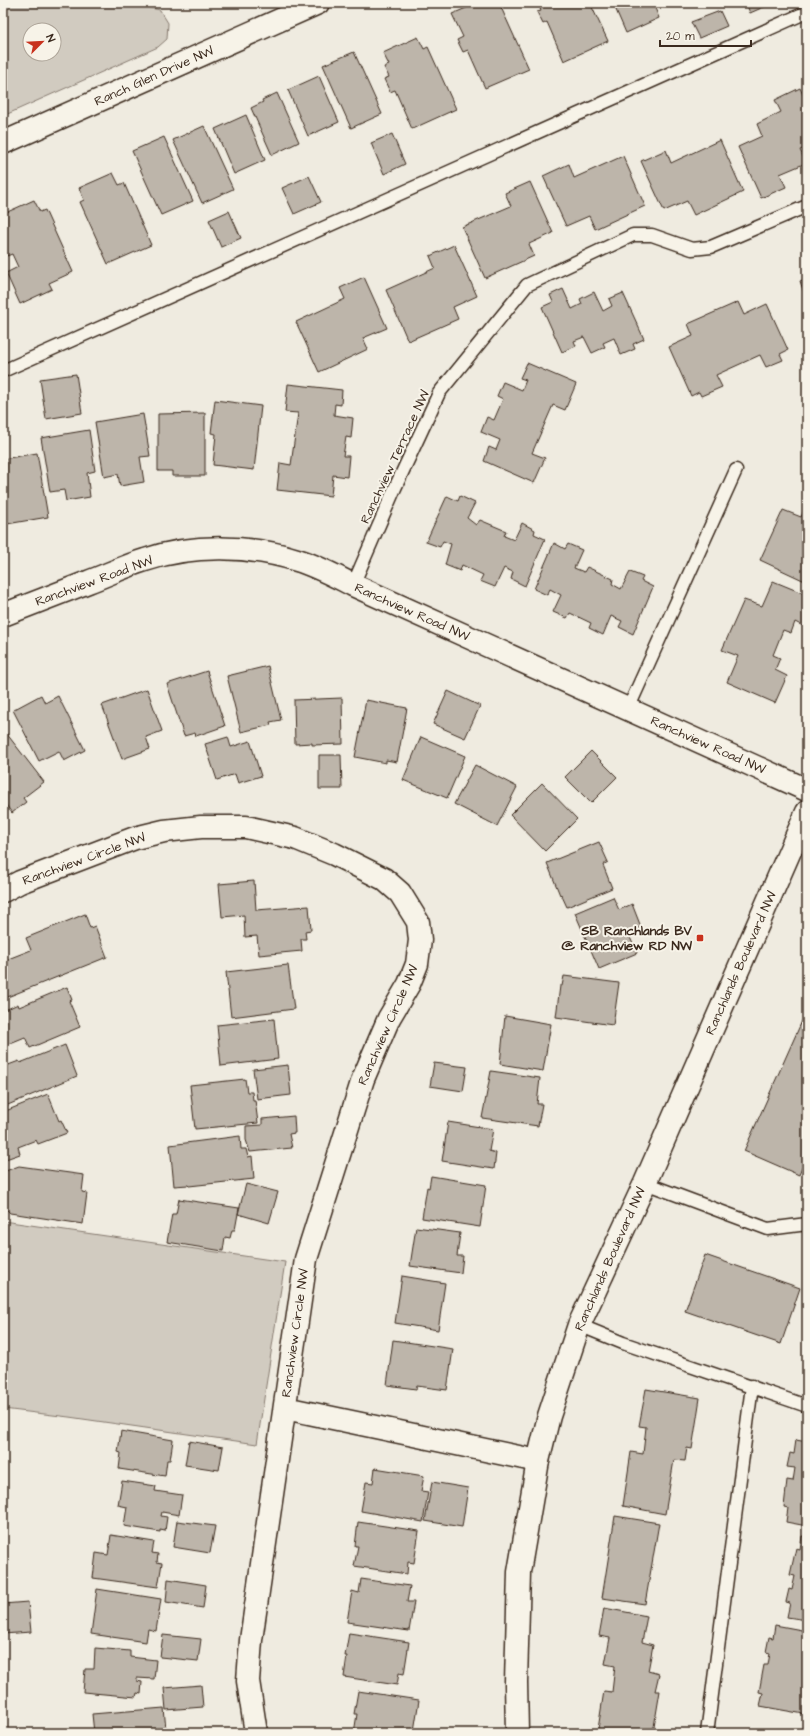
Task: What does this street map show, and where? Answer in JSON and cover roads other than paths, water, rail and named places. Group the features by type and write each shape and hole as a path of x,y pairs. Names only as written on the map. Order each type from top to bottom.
{"street":[{"name":"Ranch Glen Drive NW","path":"275,3 311,6"},
{"name":"Ranch Glen Drive NW","path":"3,143 311,6"},
{"name":"Ranchview Road NW","path":"3,615 145,560 175,553 205,549 236,549 267,553 297,560 325,571 807,790"},
{"name":"Ranchlands Boulevard NW","path":"517,1733 516,1682 519,1572 538,1462 549,1416 579,1325 645,1183 807,812"},
{"name":"Ranchview Circle NW","path":"3,891 20,882 135,838 164,831 201,827 246,827 295,838 334,854 384,879 400,893 418,922 420,940 417,964 409,984 389,1018 363,1079 306,1259 251,1640 248,1681 256,1733"},
{"name":"Ranchview Circle NW","path":"285,1408 538,1462"}],"lane":[{"path":"3,371 807,12"},
{"name":"Ranchview Terrace NW","path":"353,585 395,488 439,393 527,286 634,235 652,234 692,249 711,247 807,206"},
{"path":"628,709 736,470"},
{"path":"645,1183 768,1229 807,1224"},
{"path":"579,1325 623,1343 807,1406"},
{"path":"707,1733 752,1386"}],"place":[{"name":"SB Ranchlands BV @ Ranchview RD NW","path":"700,938"}]}
